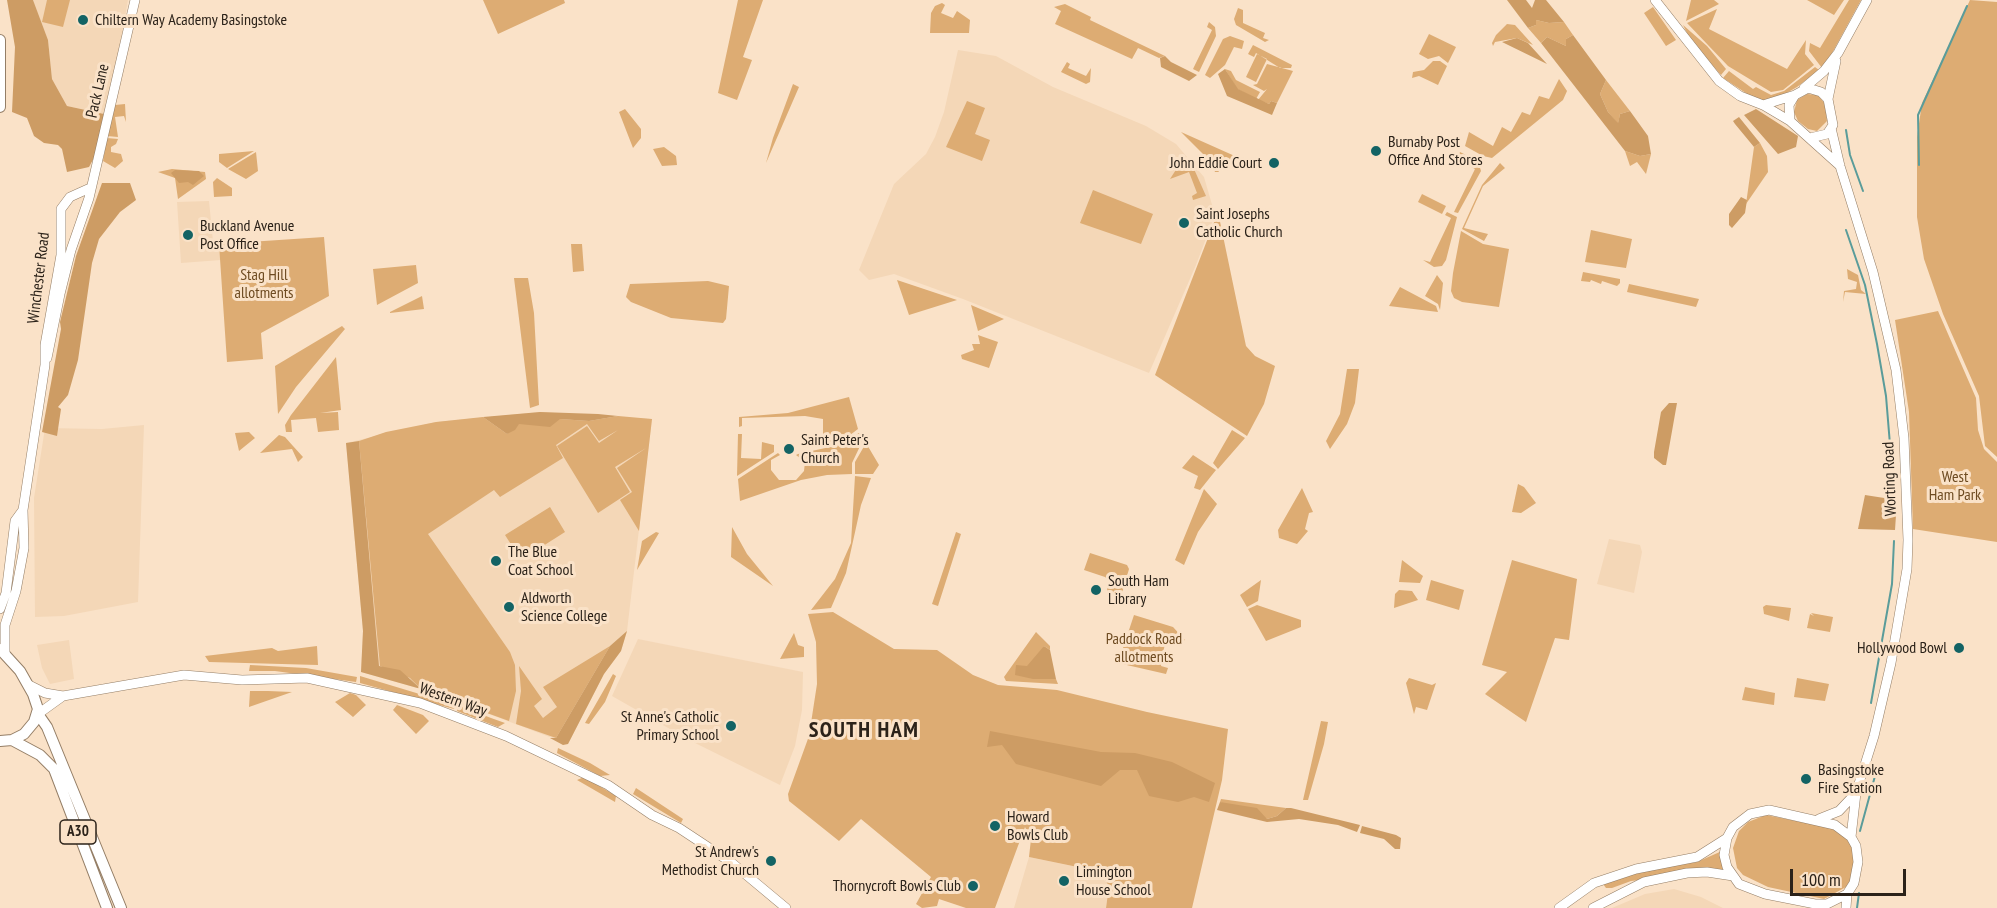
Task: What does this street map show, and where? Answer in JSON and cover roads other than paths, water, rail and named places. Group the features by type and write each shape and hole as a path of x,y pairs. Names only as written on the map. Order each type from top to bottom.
{"main road":[{"path":"0,40 0,107"},
{"name":"A30","path":"3,651 29,685 36,700 38,714 48,727 121,908"},
{"path":"0,741 12,740 29,729 38,714"},
{"name":"A30","path":"12,740 40,755 54,769 107,908"}],"street":[{"name":"Pack Lane","path":"84,210 135,0"},
{"path":"1655,0 1719,81 1740,96 1763,105 1790,121 1810,138 1827,134 1831,128 1828,99 1831,75 1838,53"},
{"path":"1790,121 1789,105 1797,93 1824,71 1838,53 1867,0"},
{"path":"1763,105 1814,89 1828,99"},
{"name":"Worting Road","path":"1831,128 1839,166 1874,272 1896,370 1904,438 1908,540 1907,569 1891,663 1874,736 1856,793 1851,837"},
{"name":"Worting Road","path":"1810,138 1839,166"},
{"path":"84,210 70,197 90,188"},
{"name":"Winchester Road","path":"3,651 5,625 16,591 24,546 23,510 45,365 45,345 61,255 61,210 70,197"},
{"name":"Winchester Road","path":"45,365 51,346 60,294 84,210"},
{"name":"Winchester Road","path":"0,609 6,593 15,521 23,510"},
{"path":"15,521 25,535"},
{"path":"11,552 24,546"},
{"name":"Western Way","path":"29,685 45,693 63,696 184,675 242,680 307,678 420,703 506,736 608,785 652,815 680,828 732,863 786,908"},
{"name":"Western Way","path":"38,714 63,696"},
{"path":"1817,820 1839,811 1856,793"},
{"path":"1559,908 1594,883 1636,869 1697,857 1727,838 1737,824 1758,812 1768,810 1817,820 1842,828 1851,837 1856,846 1858,862 1854,883 1847,894 1846,908"},
{"path":"1727,838 1724,855 1727,867 1739,884 1816,906 1827,904 1847,894"},
{"path":"1593,908 1644,882 1697,872 1733,876"}],"waterway":[{"path":"1919,165 1918,115 1967,6"},
{"path":"1846,130 1850,155 1863,191"},
{"path":"1846,230 1865,285 1877,344 1886,396 1892,469"},
{"path":"1871,703 1892,584 1894,541"},
{"path":"1860,831 1875,776"},
{"path":"1857,908 1859,893"}],"place":[{"name":"Chiltern Way Academy Basingstoke","path":"83,20"},
{"name":"Burnaby Post Office And Stores","path":"1376,151"},
{"name":"John Eddie Court","path":"1274,163"},
{"name":"Saint Josephs Catholic Church","path":"1184,223"},
{"name":"Buckland Avenue Post Office","path":"188,235"},
{"name":"Saint Peter's Church","path":"789,449"},
{"name":"The Blue Coat School","path":"496,561"},
{"name":"South Ham Library","path":"1096,590"},
{"name":"Aldworth Science College","path":"509,607"},
{"name":"Hollywood Bowl","path":"1959,648"},
{"name":"St Anne's Catholic Primary School","path":"731,726"},
{"name":"Basingstoke Fire Station","path":"1806,779"},
{"name":"Howard Bowls Club","path":"995,826"},
{"name":"St Andrew's Methodist Church","path":"771,861"},
{"name":"Limington House School","path":"1064,881"},
{"name":"Thornycroft Bowls Club","path":"973,886"}],"district":[{"name":"SOUTH HAM","path":"864,731"}],"park label":[{"name":"Stag Hill allotments","path":"264,284"},
{"name":"West Ham Park","path":"1955,486"},
{"name":"Paddock Road allotments","path":"1144,648"}]}
